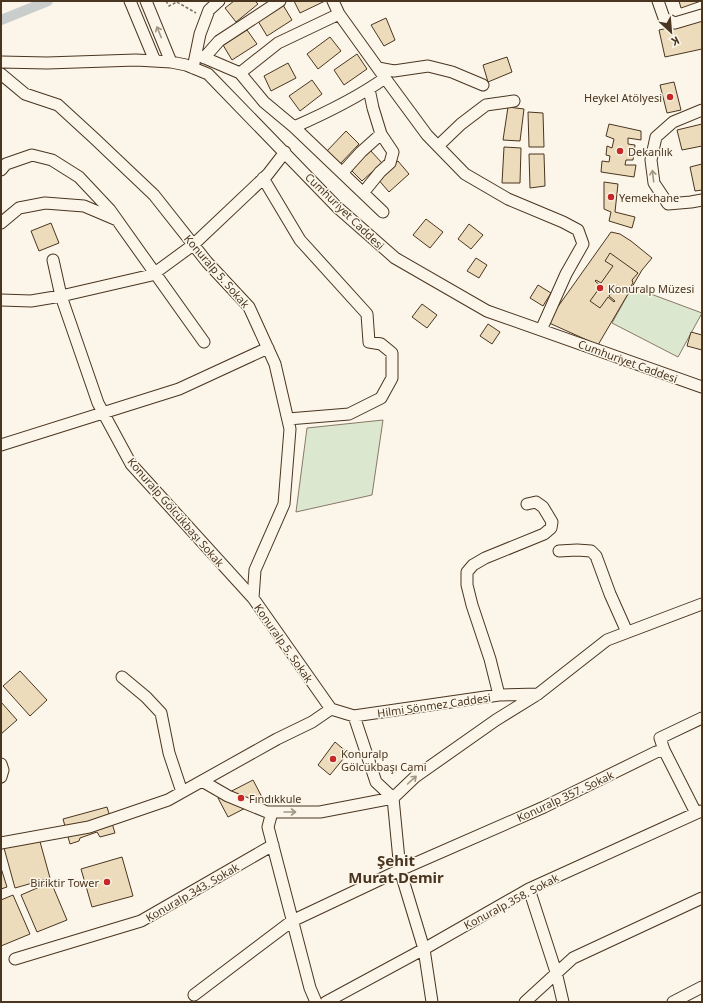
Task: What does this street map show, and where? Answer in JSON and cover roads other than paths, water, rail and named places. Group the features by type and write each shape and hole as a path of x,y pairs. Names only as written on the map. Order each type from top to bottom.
{"street":[{"path":"130,1 155,61"},
{"path":"146,1 171,62"},
{"path":"200,56 200,34 210,10 219,1"},
{"path":"193,68 200,56 219,41 280,1"},
{"path":"333,1 339,14 427,135 465,174 508,199 563,222 578,230 583,244 566,274 542,330"},
{"path":"658,1 664,18 675,22 702,15"},
{"path":"240,73 278,43 339,14"},
{"path":"200,56 240,73 264,102 294,127 383,212"},
{"name":"Cumhuriyet Caddesi","path":"1,62 47,63 136,60 155,61 171,62 208,74 337,207 395,258 488,311 702,387"},
{"path":"378,68 394,71 428,66 452,72 483,85"},
{"name":"Konuralp 5. Sokak","path":"3,78 25,94 58,105 154,195 207,262 249,307 275,364 290,429 284,504 255,570 253,598 291,654 332,709"},
{"path":"294,127 321,115 386,78"},
{"path":"363,193 380,172 390,163 393,152 381,134 369,89"},
{"path":"438,146 461,124 486,105 514,101"},
{"path":"702,110 673,122 656,138 651,160 654,183 668,204 702,200"},
{"path":"342,173 361,152 381,134"},
{"path":"1,300 31,302 152,275 193,245 263,178 285,152"},
{"path":"1,170 6,164 32,155 52,160 79,177 118,220 204,342"},
{"path":"263,178 300,240 367,314 368,342 381,344 392,353 392,378 381,398 349,414 288,419"},
{"path":"1,223 19,208 45,204 84,206 118,220"},
{"name":"Konuralp Gölcükbaşı Sokak","path":"54,260 61,296 98,403 131,464 253,598"},
{"path":"1,446 179,389 268,348"},
{"path":"499,695 490,659 470,598 467,585 467,572 473,565 485,558 544,534 551,528 552,522 543,507 536,502 527,504"},
{"path":"559,551 577,550 591,552 596,556 610,594 627,632"},
{"path":"202,781 228,796 267,812 320,812 393,798 415,776 538,694 607,640 702,604"},
{"path":"122,677 146,696 161,713 169,753 182,792"},
{"name":"Hilmi Sönmez Caddesi","path":"332,709 354,716 499,695 538,694"},
{"path":"1,843 89,827 168,800 277,739 312,722 332,709"},
{"path":"354,716 376,782 393,798 400,870 424,949 432,1002"},
{"path":"699,812 664,750 660,738 702,718"},
{"name":"Konuralp 357. Sokak","path":"194,994 292,921 400,870 544,807 656,752 664,750"},
{"path":"1,764 3,770 1,777"},
{"path":"272,812 268,827 310,988 316,1002"},
{"name":"Konuralp 358. Sokak","path":"326,1002 424,949 529,889 699,812"},
{"name":"Konuralp 343. Sokak","path":"15,959 141,921 273,845"},
{"path":"529,889 556,972 563,1002"},
{"path":"526,1002 556,972 573,958 702,898"},
{"path":"673,1002 702,987"}],"waterway":[{"path":"1,20 48,1"}],"place":[{"name":"Heykel Atölyesi","path":"670,97"},
{"name":"Dekanlık","path":"620,151"},
{"name":"Yemekhane","path":"611,197"},
{"name":"Konuralp Müzesi","path":"600,288"},
{"name":"Konuralp Gölcükbaşı Cami","path":"333,759"},
{"name":"Fındıkkule","path":"241,798"},
{"name":"Biriktir Tower","path":"107,882"}],"district":[{"name":"Şehit Murat Demir","path":"396,868"}]}
